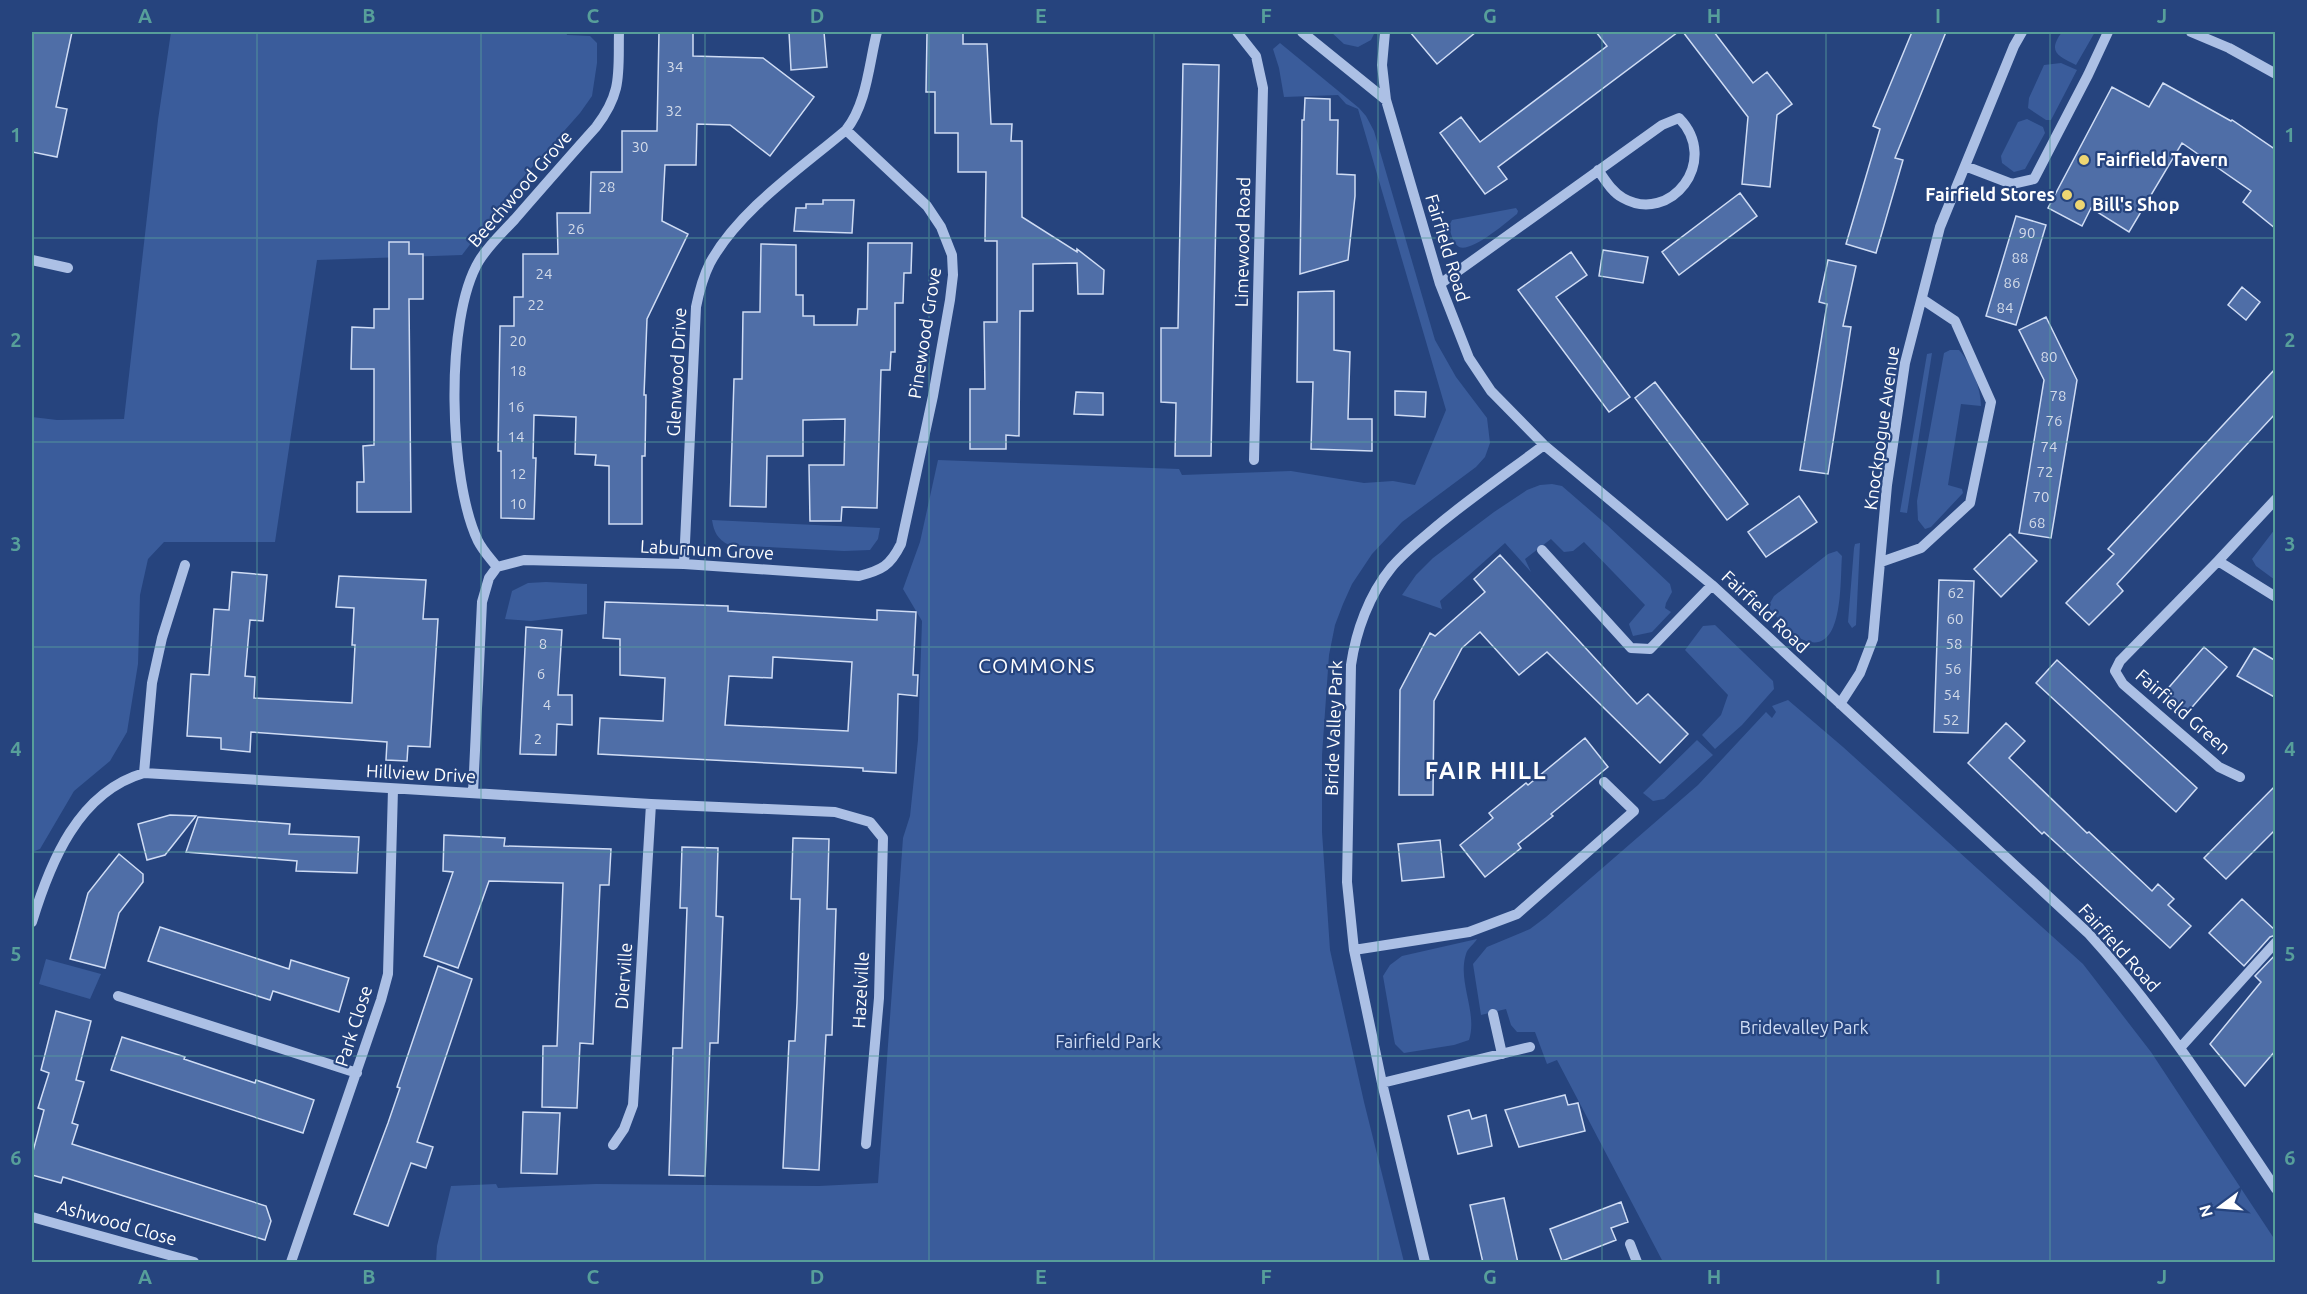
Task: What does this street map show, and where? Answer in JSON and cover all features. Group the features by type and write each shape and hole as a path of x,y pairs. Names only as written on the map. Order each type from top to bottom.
{"street":[{"name":"Beechwood Grove","path":"497,567 479,543 463,496 459,469 454,372 465,299 479,260 596,127 610,107 618,84 618,32"},
{"name":"Glenwood Drive","path":"684,564 696,307 701,283 709,265 732,230 774,190 854,121 877,32"},
{"name":"Limewood Road","path":"1237,32 1256,56 1263,88 1254,460"},
{"path":"1302,32 1386,100"},
{"name":"Fairfield Road","path":"1385,32 1382,64 1386,100 1440,284 1461,341 1477,373 1491,391 1544,445 1712,585 2088,933 2118,966 2180,1048 2276,1189"},
{"name":"Knockpogue Avenue","path":"1840,704 1860,673 1873,639 1887,485 1905,363 1941,227 2014,46 2022,32"},
{"path":"1965,166 2012,184 2034,179 2108,32"},
{"path":"2191,32 2229,48 2276,74"},
{"path":"1440,284 1598,170 1662,125 1679,118 1688,127 1696,152 1695,164 1690,176 1677,192 1664,201 1647,205 1633,203 1620,197 1598,170"},
{"name":"Pinewood Grove","path":"846,130 927,206 941,227 952,255 953,275 950,300 901,543"},
{"path":"32,260 68,268"},
{"path":"1881,562 1922,548 1970,503 1991,402 1955,321 1922,299"},
{"name":"Bride Valley Park","path":"1425,1263 1382,1083 1354,950 1347,882 1351,665 1355,639 1373,596 1390,569 1408,550 1466,503 1544,445"},
{"name":"Fairfield Green","path":"2240,777 2219,767 2123,684 2115,671 2120,661 2276,500"},
{"name":"Laburnum Grove","path":"497,567 525,560 684,564 859,576 880,570 893,559 901,543"},
{"path":"1542,550 1631,648 1650,649 1712,585"},
{"path":"2217,561 2276,597"},
{"path":"144,773 152,683 162,638 185,565"},
{"path":"473,793 482,602 489,578 497,567"},
{"name":"Hillview Drive","path":"32,922 46,877 64,840 78,821 108,790 128,777 144,773 651,804 835,812 870,822 883,838"},
{"path":"1354,950 1469,932 1516,914 1634,811 1604,782"},
{"name":"Park Close","path":"291,1263 357,1073 388,974 393,789"},
{"name":"Dierville","path":"613,1145 624,1129 633,1105 651,804"},
{"name":"Hazelville","path":"866,1144 879,998 883,838"},
{"path":"2180,1048 2276,942"},
{"path":"118,996 357,1073"},
{"path":"1493,1014 1502,1054"},
{"path":"1382,1083 1530,1047"},
{"name":"Ashwood Close","path":"32,1217 194,1263"},
{"path":"1630,1244 1637,1263"}],"green space":[{"path":"171,32 566,32 567,35 590,36 597,43 597,63 592,96 580,113 510,192 462,255 317,260 275,542 164,542 148,559 140,595 138,664 127,732 110,761 74,791 40,849 32,852 32,417 57,420 124,419 158,120"},
{"path":"1331,32 1375,32 1371,40 1358,47 1344,44"},
{"path":"2062,32 2095,32 2076,65 2060,56 2055,49 2055,44"},
{"name":"Fairfield Park","path":"1280,43 1359,108 1374,131 1435,340 1456,377 1487,418 1490,443 1485,457 1476,467 1402,522 1372,554 1352,584 1343,604 1335,625 1329,655 1322,755 1322,832 1330,950 1364,1102 1404,1262 436,1262 437,1246 451,1186 496,1184 498,1188 596,1184 819,1186 878,1183 903,838 910,816 918,740 922,621 903,589 920,542 938,460 1179,469 1182,475 1291,471 1364,483 1393,481 1415,485 1446,410 1358,109 1346,104 1338,95 1284,97 1273,49"},
{"path":"2061,63 2077,70 2051,120 2046,120 2028,108 2029,98 2044,65"},
{"path":"2027,119 2043,127 2045,133 2025,169 2014,172 2002,163 2001,156 2018,122"},
{"path":"1516,208 1517,214 1472,246 1459,247 1453,240 1449,226 1452,220"},
{"path":"1959,350 1968,362 1977,384 1981,406 1961,404 1948,485 1962,489 1963,493 1931,527 1925,529 1918,520 1917,501 1944,353"},
{"path":"1932,353 1907,513 1900,512 1927,354"},
{"path":"1540,485 1562,486 1670,584 1672,592 1665,608 1671,612 1652,632 1633,636 1629,624 1645,605 1584,542 1573,551 1564,552 1551,539 1525,559 1531,572 1505,543 1440,601 1442,609 1402,595 1416,575 1433,558 1494,512 1527,490"},
{"path":"712,520 880,528 878,539 870,550 844,551 729,545 717,535"},
{"path":"2275,529 2275,580 2256,566 2252,559"},
{"path":"1860,543 1856,625 1852,628 1848,622 1854,548 1855,544"},
{"path":"1837,551 1842,556 1840,595 1835,624 1829,635 1821,641 1810,642 1799,638 1770,610 1770,603 1774,596 1828,554"},
{"path":"528,583 587,584 587,614 531,621 505,619 512,591"},
{"path":"1715,625 1773,681 1774,689 1742,725 1715,749 1702,735 1721,715 1728,695 1685,650 1703,626"},
{"name":"Bridevalley Park","path":"1788,700 2083,964 2151,1052 2275,1240 2275,1262 1663,1262 1557,1060 1547,1064 1535,1032 1517,1032 1511,1025 1506,1009 1481,1015 1473,964 1487,947 1530,929 1546,917 1698,785 1766,712 1772,718 1776,712 1772,706"},
{"path":"1697,740 1713,755 1664,799 1653,801 1643,793"},
{"path":"1477,939 1467,952 1464,965 1471,1019 1469,1040 1454,1045 1404,1053 1395,1044 1383,976 1390,965 1402,956"},
{"path":"46,959 101,974 90,999 39,984"}],"building":[{"path":"32,32 72,32 56,107 67,109 57,157 32,152"},
{"path":"659,32 693,32 693,56 763,58 814,97 770,156 730,125 697,124 696,165 665,165 662,221 688,234 647,319 642,524 609,524 609,466 595,465 596,455 575,454 576,417 534,415 533,458 536,458 534,519 501,518 501,451 498,451 500,326 514,326 514,297 523,297 523,254 558,254 557,213 590,213 591,172 622,172 622,131 657,131"},
{"path":"789,32 824,32 827,67 791,70"},
{"path":"1410,32 1476,32 1437,64"},
{"path":"1596,32 1678,32 1498,167 1507,179 1485,194 1440,133 1461,117 1480,142 1607,46"},
{"path":"1683,32 1714,32 1753,83 1767,72 1792,104 1777,115 1770,187 1742,184 1748,117"},
{"path":"1912,32 1946,32 1895,158 1903,160 1876,253 1846,244 1880,129 1873,126"},
{"path":"927,33 963,33 963,44 987,44 991,124 1012,124 1011,141 1022,141 1022,217 1077,252 1077,249 1104,270 1103,294 1078,294 1077,263 1033,264 1033,311 1020,311 1019,436 1006,435 1006,449 970,449 970,389 985,389 984,322 997,322 997,241 985,241 986,172 958,172 958,133 935,133 935,92 926,92"},
{"path":"1183,64 1219,65 1211,456 1175,456 1176,403 1161,402 1161,328 1178,328"},
{"path":"2163,83 2232,120 2276,150 2276,229 2243,202 2251,191 2182,143 2129,232 2091,208 2082,226 2048,208 2112,87 2149,107"},
{"path":"1305,98 1330,99 1330,120 1338,120 1337,174 1355,175 1355,196 1348,260 1300,274 1302,120 1304,120"},
{"path":"1740,193 1757,216 1679,275 1662,252"},
{"path":"823,200 854,200 852,233 794,231 796,208 806,208 806,204 823,204"},
{"path":"2016,216 2046,225 2016,325 1986,316"},
{"path":"389,242 409,242 409,254 423,254 423,299 409,299 411,512 357,512 357,482 364,482 363,446 374,445 374,369 351,369 352,327 374,328 374,309 389,309"},
{"path":"868,243 912,243 911,273 904,273 903,303 895,303 895,352 891,352 890,370 881,370 877,508 842,507 841,521 810,521 809,465 844,465 845,419 803,420 803,456 767,456 766,507 730,506 734,379 742,379 743,312 760,312 761,244 796,245 796,295 803,295 803,316 814,316 814,325 857,325 858,309 867,309"},
{"path":"1603,250 1648,257 1643,283 1599,276"},
{"path":"1571,252 1587,275 1556,297 1630,397 1609,412 1518,290"},
{"path":"1828,260 1856,266 1843,326 1851,327 1828,474 1800,470 1827,304 1819,302"},
{"path":"2242,287 2260,302 2246,320 2228,305"},
{"path":"1334,291 1334,350 1350,352 1348,419 1372,419 1372,451 1311,449 1313,382 1297,382 1298,292"},
{"path":"2046,317 2077,380 2051,538 2019,533 2044,380 2019,330"},
{"path":"2276,368 2276,413 2117,584 2123,591 2089,625 2066,603 2114,554 2108,549"},
{"path":"1655,382 1748,504 1727,520 1635,398"},
{"path":"1395,391 1426,392 1425,417 1395,415"},
{"path":"1076,392 1103,393 1103,415 1074,414"},
{"path":"1799,496 1817,522 1766,557 1748,532"},
{"path":"2010,534 2037,561 2001,597 1974,569"},
{"path":"1500,555 1637,704 1648,694 1688,734 1660,763 1547,652 1519,675 1480,632 1462,648 1434,701 1433,795 1399,795 1400,690 1430,633 1435,636 1485,592 1474,579"},
{"path":"232,572 267,575 263,621 250,620 245,676 255,677 254,698 352,703 354,608 336,607 339,576 426,580 423,619 438,619 430,747 408,746 407,761 386,760 387,742 251,732 250,752 221,749 221,738 187,736 191,674 209,675 214,609 229,610"},
{"path":"1939,580 1974,581 1968,733 1934,732"},
{"path":"605,602 728,606 728,611 877,620 877,610 916,612 913,675 918,675 917,696 898,694 896,773 863,771 863,768 598,754 600,718 663,721 665,678 620,675 620,639 603,638","holes":["773,657 852,662 848,731 725,725 729,676 772,678"]},
{"path":"526,627 562,630 558,695 572,695 572,725 557,724 556,755 520,754"},
{"path":"2204,647 2227,667 2187,713 2164,693"},
{"path":"2254,648 2276,661 2276,698 2237,676"},
{"path":"2057,660 2197,788 2176,812 2036,683"},
{"path":"2006,723 2025,741 2009,758 2152,891 2158,884 2174,899 2168,905 2191,926 2170,948 2044,832 2042,834 1968,763"},
{"path":"1585,738 1608,767 1551,814 1553,816 1518,844 1521,848 1485,877 1460,845 1493,818 1489,813 1526,783 1528,785"},
{"path":"2276,785 2276,829 2226,879 2204,858"},
{"path":"170,815 196,816 165,855 147,860 138,824"},
{"path":"198,817 290,824 289,834 359,837 357,873 296,871 297,861 186,852"},
{"path":"444,835 505,838 504,846 611,849 609,885 600,885 593,1044 580,1043 577,1108 542,1107 543,1046 557,1046 563,883 489,881 458,968 424,956 453,872 443,871"},
{"path":"793,838 829,839 827,909 836,909 832,1035 826,1035 819,1170 783,1168 789,1041 795,1041 797,1003 800,899 791,899"},
{"path":"1440,840 1444,877 1402,881 1398,844"},
{"path":"682,847 718,848 716,916 723,917 718,1043 710,1043 705,1176 669,1175 673,1048 682,1048 687,908 680,908"},
{"path":"119,854 143,874 143,882 119,913 105,968 70,959 88,893"},
{"path":"2242,899 2276,931 2276,935 2270,937 2244,966 2209,933"},
{"path":"160,927 289,969 291,960 349,978 339,1012 273,991 270,1000 148,961"},
{"path":"2276,954 2276,1050 2245,1086 2210,1044 2261,982 2255,976"},
{"path":"438,966 472,979 417,1142 433,1147 426,1168 411,1163 388,1226 354,1214 400,1088 397,1087"},
{"path":"56,1011 91,1021 76,1080 84,1082 72,1123 78,1125 72,1144 266,1206 271,1221 265,1240 63,1177 61,1183 32,1175 32,1155 44,1110 38,1108 49,1073 41,1070"},
{"path":"122,1037 255,1083 256,1080 314,1100 303,1133 111,1070"},
{"path":"1565,1095 1568,1105 1578,1103 1585,1131 1519,1147 1505,1110"},
{"path":"1469,1110 1472,1119 1486,1115 1492,1146 1458,1154 1448,1116"},
{"path":"523,1112 560,1113 557,1174 521,1173"},
{"path":"1504,1198 1518,1263 1483,1263 1470,1205"},
{"path":"1621,1202 1628,1222 1611,1228 1616,1240 1562,1261 1550,1229"}],"place":[{"name":"Fairfield Tavern","path":"2084,160"},
{"name":"Fairfield Stores","path":"2067,195"},
{"name":"Bill's Shop","path":"2080,205"}],"district":[{"name":"COMMONS","path":"1037,666"},
{"name":"FAIR HILL","path":"1486,771"}]}
